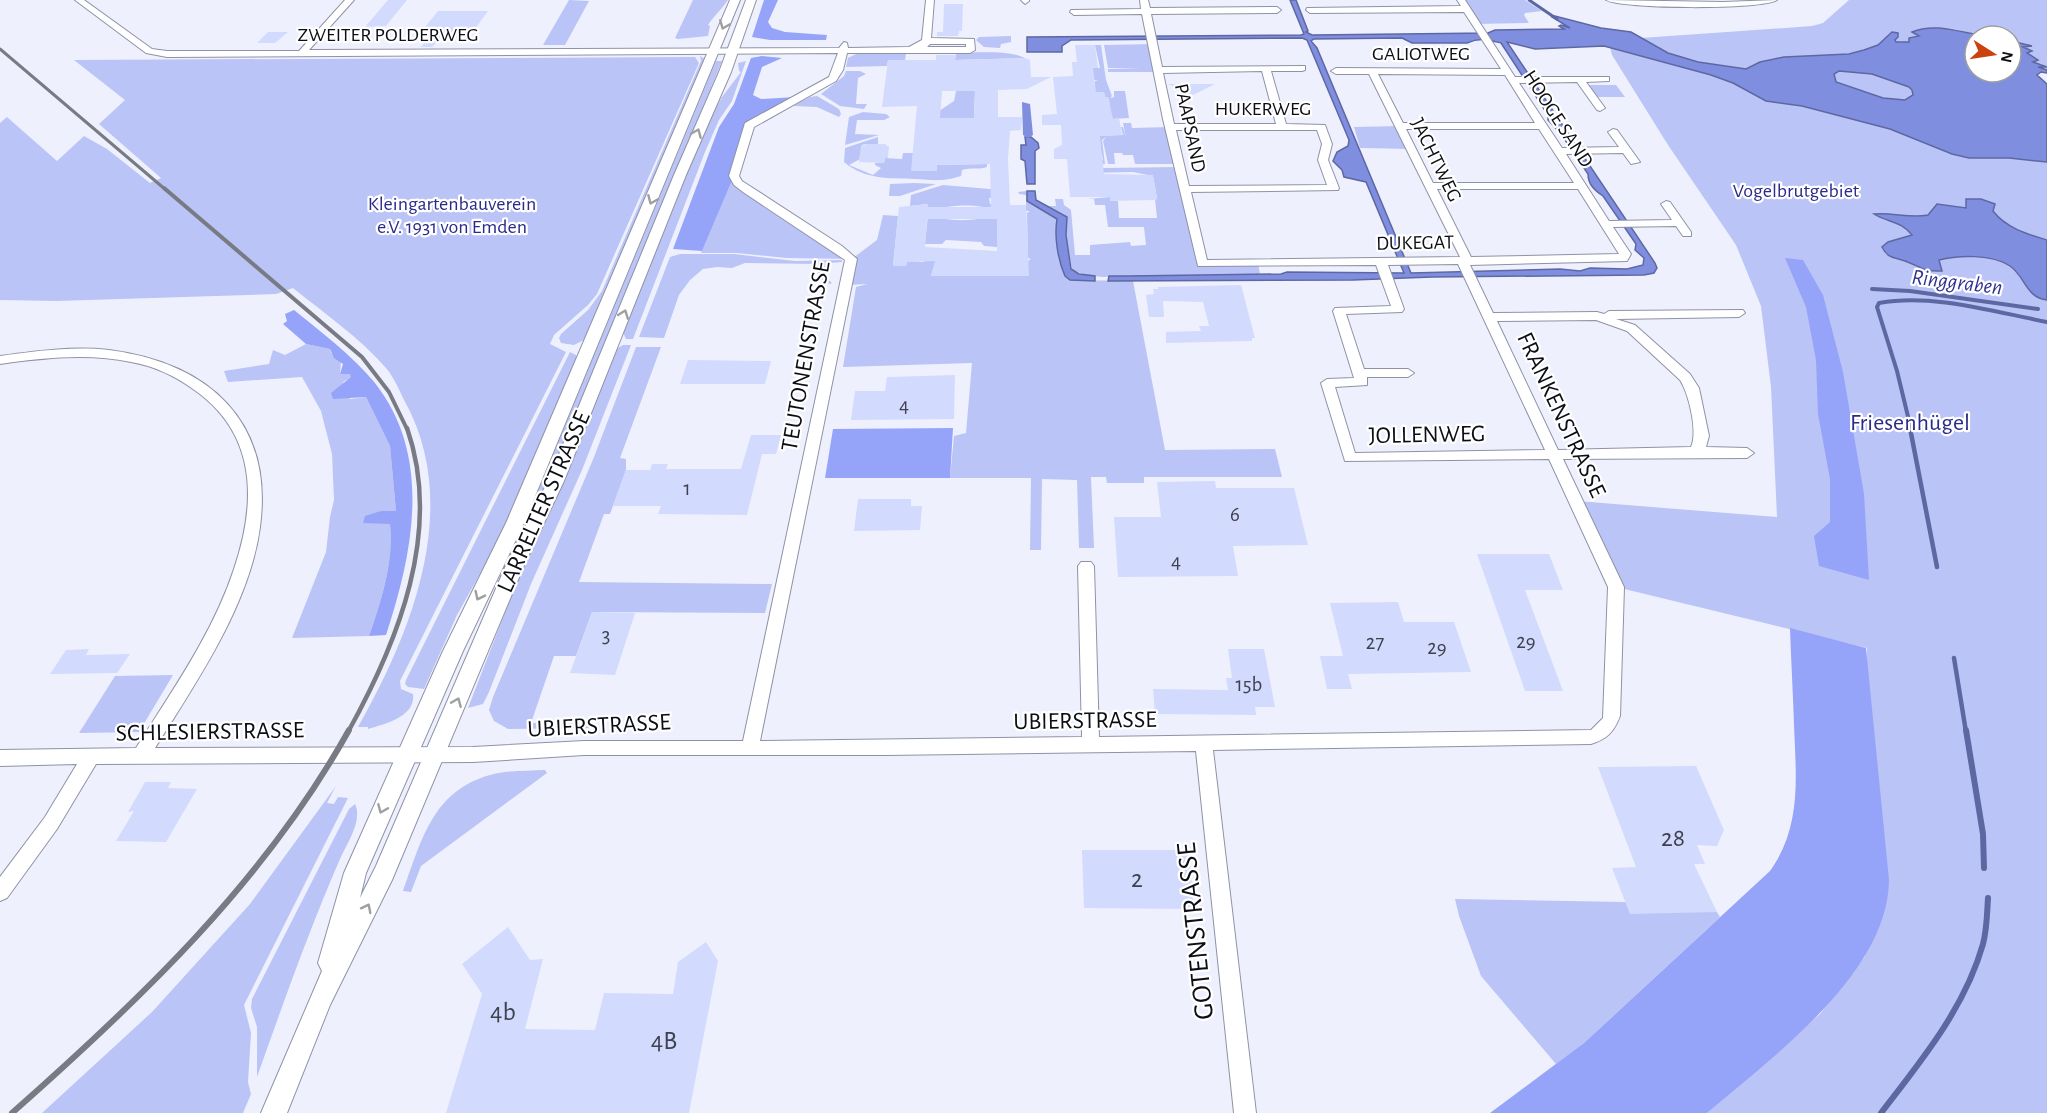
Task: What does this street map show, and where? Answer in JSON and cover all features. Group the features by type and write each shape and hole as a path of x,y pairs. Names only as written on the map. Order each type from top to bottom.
{"street":[{"name":"ZWEITER POLDERWEG","path":"79,0 140,45 158,53 844,48"},
{"path":"302,53 350,0"},
{"name":"LARRELTER STRASSE","path":"420,756 560,471 726,49 735,0"},
{"name":"LARRELTER STRASSE","path":"274,1113 321,998 384,873 453,651 515,523 726,49 751,0"},
{"path":"910,50 923,46 926,41 930,0"},
{"name":"PAAPSAND","path":"1144,0 1170,127 1202,264"},
{"path":"1236,0 1239,11"},
{"name":"HOOGE SAND","path":"1461,0 1626,256"},
{"path":"1611,0 1743,4 1769,3 1773,0"},
{"path":"1310,10 1466,9"},
{"path":"1074,12 1277,10"},
{"path":"926,41 971,41 970,50 844,48 915,45 926,41"},
{"name":"TEUTONENSTRASSE","path":"750,747 851,259 838,248 747,190 735,180 734,176 749,125 833,79 844,48"},
{"path":"1159,70 1302,68"},
{"path":"1266,69 1282,128"},
{"name":"GALIOTWEG","path":"1336,71 1509,76 1525,80 1606,79"},
{"name":"JACHTWEG","path":"1373,73 1467,268"},
{"path":"1579,79 1600,108"},
{"path":"1399,126 1541,126"},
{"name":"HUKERWEG","path":"1170,127 1321,127 1328,144 1323,160 1334,188 1185,189"},
{"path":"1613,132 1635,162"},
{"path":"1558,151 1625,150"},
{"path":"1429,186 1580,186"},
{"path":"1666,204 1687,234"},
{"path":"1606,224 1679,223"},
{"name":"DUKEGAT","path":"1202,264 1386,269 1409,263 1467,268 1623,260 1626,256"},
{"name":"FRANKENSTRASSE","path":"1467,268 1616,587"},
{"path":"1359,373 1339,310 1398,309 1386,269"},
{"path":"1491,317 1739,312"},
{"path":"1597,315 1631,328 1689,382 1702,436 1699,448 1695,452"},
{"path":"0,360 64,354 102,354 139,359 161,365 180,373 214,399 237,425 249,448 256,482 252,526 228,606 196,667 140,757"},
{"name":"JOLLENWEG","path":"1408,373 1359,373 1362,382 1327,383 1350,458 1555,455"},
{"path":"1555,455 1747,453"},
{"path":"1086,566 1090,744"},
{"name":"UBIERSTRASSE","path":"420,756 518,754 584,748 1204,743 1585,737 1597,735 1604,730 1612,716 1617,636 1616,587"},
{"name":"GOTENSTRASSE","path":"1204,743 1245,1113"},
{"name":"SCHLESIERSTRASSE","path":"0,758 420,756"},
{"path":"0,892 39,841 91,757"}],"green space":[{"path":"569,0 589,1 565,45 543,45"},
{"path":"693,0 728,0 708,25 710,26 708,36 675,38"},
{"path":"1461,0 1525,0 1542,11 1525,13 1529,23 1476,24"},
{"path":"1849,0 2047,0 2047,70 2036,67 2043,65 2032,63 2037,61 2026,53 2031,52 2023,48 2031,46 2023,44 2023,24 1963,24 1963,31 1949,28 1918,30 1921,36 1906,44 1896,43 1892,32 1879,45 1858,53 1781,57 1746,69 1719,67 1691,61 1641,38 1812,26 1823,23"},
{"path":"1011,36 1011,42 1001,44 1000,48 984,47 976,40 979,37"},
{"path":"1154,44 1159,72 1108,72 1108,69 1141,68 1108,68 1104,45"},
{"path":"1095,45 1101,45 1106,80 1112,96 1110,98 1114,97 1114,91 1125,91 1129,118 1111,119 1109,99 1105,97 1104,92 1094,92 1073,85 1095,85 1095,81 1098,80 1094,80 1083,68 1100,68"},
{"name":"Friesenhügel","path":"1610,47 1711,75 1733,83 1766,101 1802,106 1890,129 1952,154 1969,158 2009,158 2047,162 2047,1113 1707,1113 1820,1014 1865,956 1867,648 1616,587 1577,501 1777,517 1771,387 1761,306 1736,245 1668,145 1612,55"},
{"path":"956,53 1004,53 1025,58 955,60"},
{"path":"856,54 906,54 905,60 888,60 887,66 846,67 848,58"},
{"path":"700,56 705,59 586,339 574,345 561,343 559,338 561,334 588,310 602,291 701,61"},
{"name":"Kleingartenbauverein e.V. 1931 von Emden","path":"695,57 699,63 597,294 554,335 550,344 566,352 400,681 401,689 413,694 413,702 398,718 368,729 368,727 358,727 396,651 412,609 423,567 430,525 429,482 421,440 394,379 365,346 293,288 276,294 57,301 0,300 0,123 7,117 57,161 84,136 107,149 150,183 161,178 99,124 125,100 74,60"},
{"path":"716,61 722,61 548,480 538,501 535,501 538,491"},
{"path":"746,61 732,101 719,120 705,152 633,339 626,339 623,332 704,129 722,97 741,72 738,63"},
{"path":"846,71 860,71 866,74 858,78 856,104 867,104 864,109 840,106 821,94 844,76"},
{"path":"1839,71 1872,74 1909,87 1913,95 1905,100 1885,99 1836,82 1834,74"},
{"path":"1588,85 1616,85 1625,97 1597,97"},
{"path":"975,90 974,118 937,120 939,111 954,101 956,91"},
{"path":"817,96 839,109 841,114 839,117 817,107 793,106"},
{"path":"863,112 886,114 890,117 884,120 857,120 855,134 879,135 845,145 849,117"},
{"path":"1123,123 1131,123 1132,128 1170,127 1178,164 1135,164 1133,155 1114,153 1115,164 1108,164 1103,141 1106,137 1102,140 1105,164 1086,165 1103,160 1102,154 1098,154 1093,136 1123,135 1121,127 1123,127 1126,137"},
{"path":"1399,126 1410,149 1360,148 1354,127"},
{"path":"878,137 878,144 861,146 863,149 859,157 862,158 849,165 873,175 881,168 875,163 884,163 885,158 902,159 903,153 913,153 912,171 936,171 937,165 987,164 987,167 965,169 962,170 961,176 933,180 878,177 860,172 844,162 845,148"},
{"path":"1179,167 1202,263 1258,263 1260,274 1102,277 1085,275 1072,270 1065,215 1048,206 1056,206 1055,199 1063,199 1064,205 1071,210 1075,255 1090,255 1090,245 1130,242 1131,246 1146,245 1144,227 1108,227 1105,205 1095,205 1094,199 1087,199 1110,197 1110,201 1118,201 1119,218 1157,218 1155,199 1157,198 1153,176 1133,172 1086,173 1103,168"},
{"path":"734,176 853,258 877,240 883,215 898,216 893,266 906,266 907,261 924,262 925,255 937,256 931,276 1028,276 1028,261 1031,259 1028,258 1027,213 1030,211 1026,211 1026,195 1018,192 1027,191 1028,201 1057,219 1059,253 1065,276 1075,280 1133,281 1165,450 1275,449 1282,477 1144,477 1144,483 1107,483 1106,477 1091,477 1094,548 1079,548 1077,480 1042,479 1041,550 1030,550 1031,478 950,478 954,436 966,433 972,363 843,367 856,287 867,284 846,285 850,259 701,253"},
{"path":"890,184 936,184 900,196 889,196"},
{"path":"943,185 1001,190 998,197 989,198 990,204 997,204 997,211 989,208 962,206 944,207 928,212 928,204 910,206 911,195"},
{"path":"997,214 997,247 984,246 981,242 946,240 942,244 925,244 928,215 962,220 981,219"},
{"path":"680,254 734,254 795,261 842,260 842,262 830,263 825,277 832,283 830,284 819,278 818,264 745,263 732,268 703,269 690,280 679,295 664,338 639,337 670,257"},
{"path":"306,344 330,349 331,353 341,361 340,374 350,374 352,377 343,382 350,399 366,397 390,446 396,511 381,511 363,523 390,523 391,538 382,595 369,636 292,638 326,552 334,500 332,454 321,411 302,377 228,382 224,371 269,364 273,350 285,355"},
{"path":"623,345 631,345 582,470 531,584 489,692 483,704 468,708 516,584 571,464 616,349"},
{"path":"636,347 661,347 620,458 626,459 626,470 610,514 604,514 579,582 772,584 765,613 592,612 576,656 554,656 531,723 589,724 590,728 508,729 494,721 489,710 493,697 594,457"},
{"path":"570,352 576,355 577,360 496,545 457,615 424,689 408,687 405,684 406,680"},
{"path":"173,675 139,732 79,733 115,676"},
{"path":"545,770 547,773 421,866 411,892 403,891 423,837 442,806 454,793 470,783 497,773"},
{"path":"336,786 327,803 334,804 338,797 348,798 244,1005 251,1033 248,1082 251,1094 243,1113 42,1113 152,1012 250,904"},
{"path":"355,804 356,825 318,913 257,1077 257,1027 251,1008 252,999 349,809"},
{"path":"1455,899 1625,902 1717,912 1720,917 1584,1043 1556,1064 1481,976"}],"shaded area":[{"path":"764,0 778,0 768,22 772,28 785,32 827,35 826,40 770,40 752,37"},
{"path":"1290,0 1296,0 1308,31 1306,32 1312,35 1488,33 1495,30 1564,29 1559,26 1561,25 1570,28 1552,17 1555,16 1601,28 1631,32 1668,53 1698,62 1746,69 1760,62 1784,57 1849,54 1878,45 1892,32 1898,33 1896,42 1909,42 1909,38 1919,36 1912,32 1921,29 1949,29 1963,32 1963,84 2023,84 2023,47 2032,51 2027,53 2038,60 2033,62 2047,67 2038,67 2047,70 2047,73 2041,72 2037,75 2047,84 2047,162 2009,158 1969,158 1952,154 1890,129 1802,106 1766,101 1733,83 1711,75 1604,46 1535,49 1507,42 1655,263 1657,268 1654,273 1353,280 1108,281 1109,276 1281,274 1287,272 1404,273 1366,182 1344,177 1342,170 1333,161 1337,152 1348,146 1349,140 1307,40 1302,38 1071,40 1062,46 1062,52 1027,52 1027,37 1304,34","holes":["1402,38 1412,43 1467,43 1480,40 1501,43 1548,115 1548,120 1561,134 1588,174 1592,186 1603,196 1636,244 1635,250 1644,258 1643,265 1627,269 1590,268 1580,271 1560,269 1411,273 1317,48 1311,41 1314,39","1839,71 1872,74 1909,87 1913,95 1905,100 1883,98 1836,82 1834,74"]},
{"path":"762,56 782,58 762,67 753,95 761,99 796,97 753,122 734,176 702,251 673,249 719,127 734,104 751,58"},
{"path":"1025,137 1031,137 1038,143 1039,148 1035,151 1035,184 1027,184 1025,161 1021,159 1021,145 1026,145"},
{"path":"1027,191 1035,191 1036,200 1067,217 1066,235 1071,269 1079,274 1095,276 1095,281 1070,280 1065,276 1057,248 1057,219 1027,201"},
{"path":"1966,199 1981,199 1995,204 1993,211 2004,222 2025,233 2047,240 2047,300 2034,295 2010,266 1994,259 1947,258 1939,260 1942,271 1936,271 1892,257 1884,251 1882,247 1888,242 1912,235 1899,224 1874,214 1928,215 1937,204 1966,208"},
{"path":"1785,258 1803,260 1823,295 1843,372 1864,494 1869,580 1819,566 1814,536 1830,522 1830,479 1818,414 1816,360 1806,307"},
{"path":"294,310 346,353 375,383 393,412 405,442 411,474 410,539 396,604 386,635 369,636 388,567 390,524 363,523 365,516 381,511 396,511 390,446 366,397 333,399 331,393 351,377 350,374 340,374 343,364 334,358 330,349 306,344 283,324 287,321 285,314"},
{"path":"953,428 950,478 825,478 833,429"},
{"path":"1790,628 1866,648 1889,880 1884,915 1869,948 1848,980 1822,1011 1763,1066 1707,1113 1490,1113 1584,1043 1770,871 1788,837 1795,801 1796,763"}],"building":[{"path":"388,0 407,0 386,26 365,27"},
{"path":"944,4 963,4 962,31 959,31 958,36 937,36 937,32 943,32"},
{"path":"438,11 488,11 469,37 442,37 432,47 421,47 428,37 417,37"},
{"path":"268,32 288,32 275,43 257,43"},
{"path":"1075,45 1095,45 1098,68 1093,68 1096,92 1104,92 1105,97 1108,97 1113,119 1119,118 1122,135 1100,136 1104,174 1153,175 1157,199 1110,201 1110,197 1070,197 1067,159 1054,159 1054,149 1062,145 1061,125 1042,125 1042,115 1057,114 1053,77 1073,76 1072,62 1077,62"},
{"path":"936,55 956,55 955,60 1025,58 1030,60 1031,77 1051,77 1027,89 998,90 998,117 1022,117 1021,130 1010,131 1008,159 1010,205 1026,205 1029,276 931,276 935,261 907,262 906,266 893,266 899,207 928,204 928,207 991,207 990,164 937,165 937,171 911,171 917,106 882,107 888,60 936,60","holes":["942,91 975,91 974,118 940,118","927,219 997,219 997,251 925,247"]},
{"path":"1168,84 1215,84 1193,95"},
{"path":"866,144 889,146 888,158 885,158 884,163 859,162 861,146"},
{"path":"1241,285 1255,338 1252,338 1252,341 1166,343 1166,332 1201,331 1199,326 1209,326 1203,302 1163,301 1164,317 1149,317 1146,295 1154,294 1153,289 1158,289 1158,287"},
{"path":"688,360 771,361 765,384 680,384"},
{"path":"955,375 954,419 851,420 855,391 885,391 887,377"},
{"path":"751,435 781,435 776,454 762,454 747,515 658,514 661,506 613,506 626,470 650,470 652,464 668,464 666,469 741,469"},
{"path":"1215,481 1216,488 1294,488 1308,545 1233,546 1238,576 1118,577 1114,517 1161,517 1157,482"},
{"path":"858,499 911,499 911,506 922,506 920,530 854,531"},
{"path":"1477,554 1549,554 1563,590 1525,590 1563,691 1525,691"},
{"path":"1398,602 1404,622 1454,622 1471,672 1348,674 1352,689 1327,689 1320,656 1343,656 1330,603"},
{"path":"592,612 635,613 615,675 570,673"},
{"path":"89,649 86,655 130,654 117,673 50,674 66,650"},
{"path":"1228,649 1264,649 1275,707 1255,707 1256,715 1155,714 1153,689 1228,690 1226,678 1232,678"},
{"path":"1696,766 1724,830 1717,846 1697,845 1705,864 1694,864 1717,912 1630,914 1612,868 1636,867 1598,767"},
{"path":"145,782 171,782 168,788 197,789 166,842 116,841 134,811 128,812"},
{"path":"1082,850 1189,850 1194,909 1084,908"},
{"path":"508,927 530,960 543,959 525,1029 595,1030 604,993 673,994 678,962 706,942 718,961 689,1113 446,1113 482,994 462,964"}],"waterway":[{"path":"1529,0 1557,19"},
{"path":"1025,104 1028,135"},
{"name":"Ringgraben","path":"1872,289 1910,291 2038,309"},
{"path":"1911,429 1897,371 1877,307 1879,303 1921,300 1942,302 2047,322"},
{"path":"1910,428 1937,567"},
{"path":"1954,658 1966,732"},
{"path":"1966,730 1983,834 1984,868"},
{"path":"1881,1113 1940,1033 1965,990 1983,944 1988,898"}],"railway":[{"path":"0,49 166,190"},
{"path":"164,188 362,357 389,392 407,429"},
{"path":"348,732 383,661 410,585 417,546 420,506 417,467 407,428"},
{"path":"12,1113 107,1027 197,936 279,838 316,785 349,730"}],"park label":[{"name":"Vogelbrutgebiet","path":"1796,191"}]}
